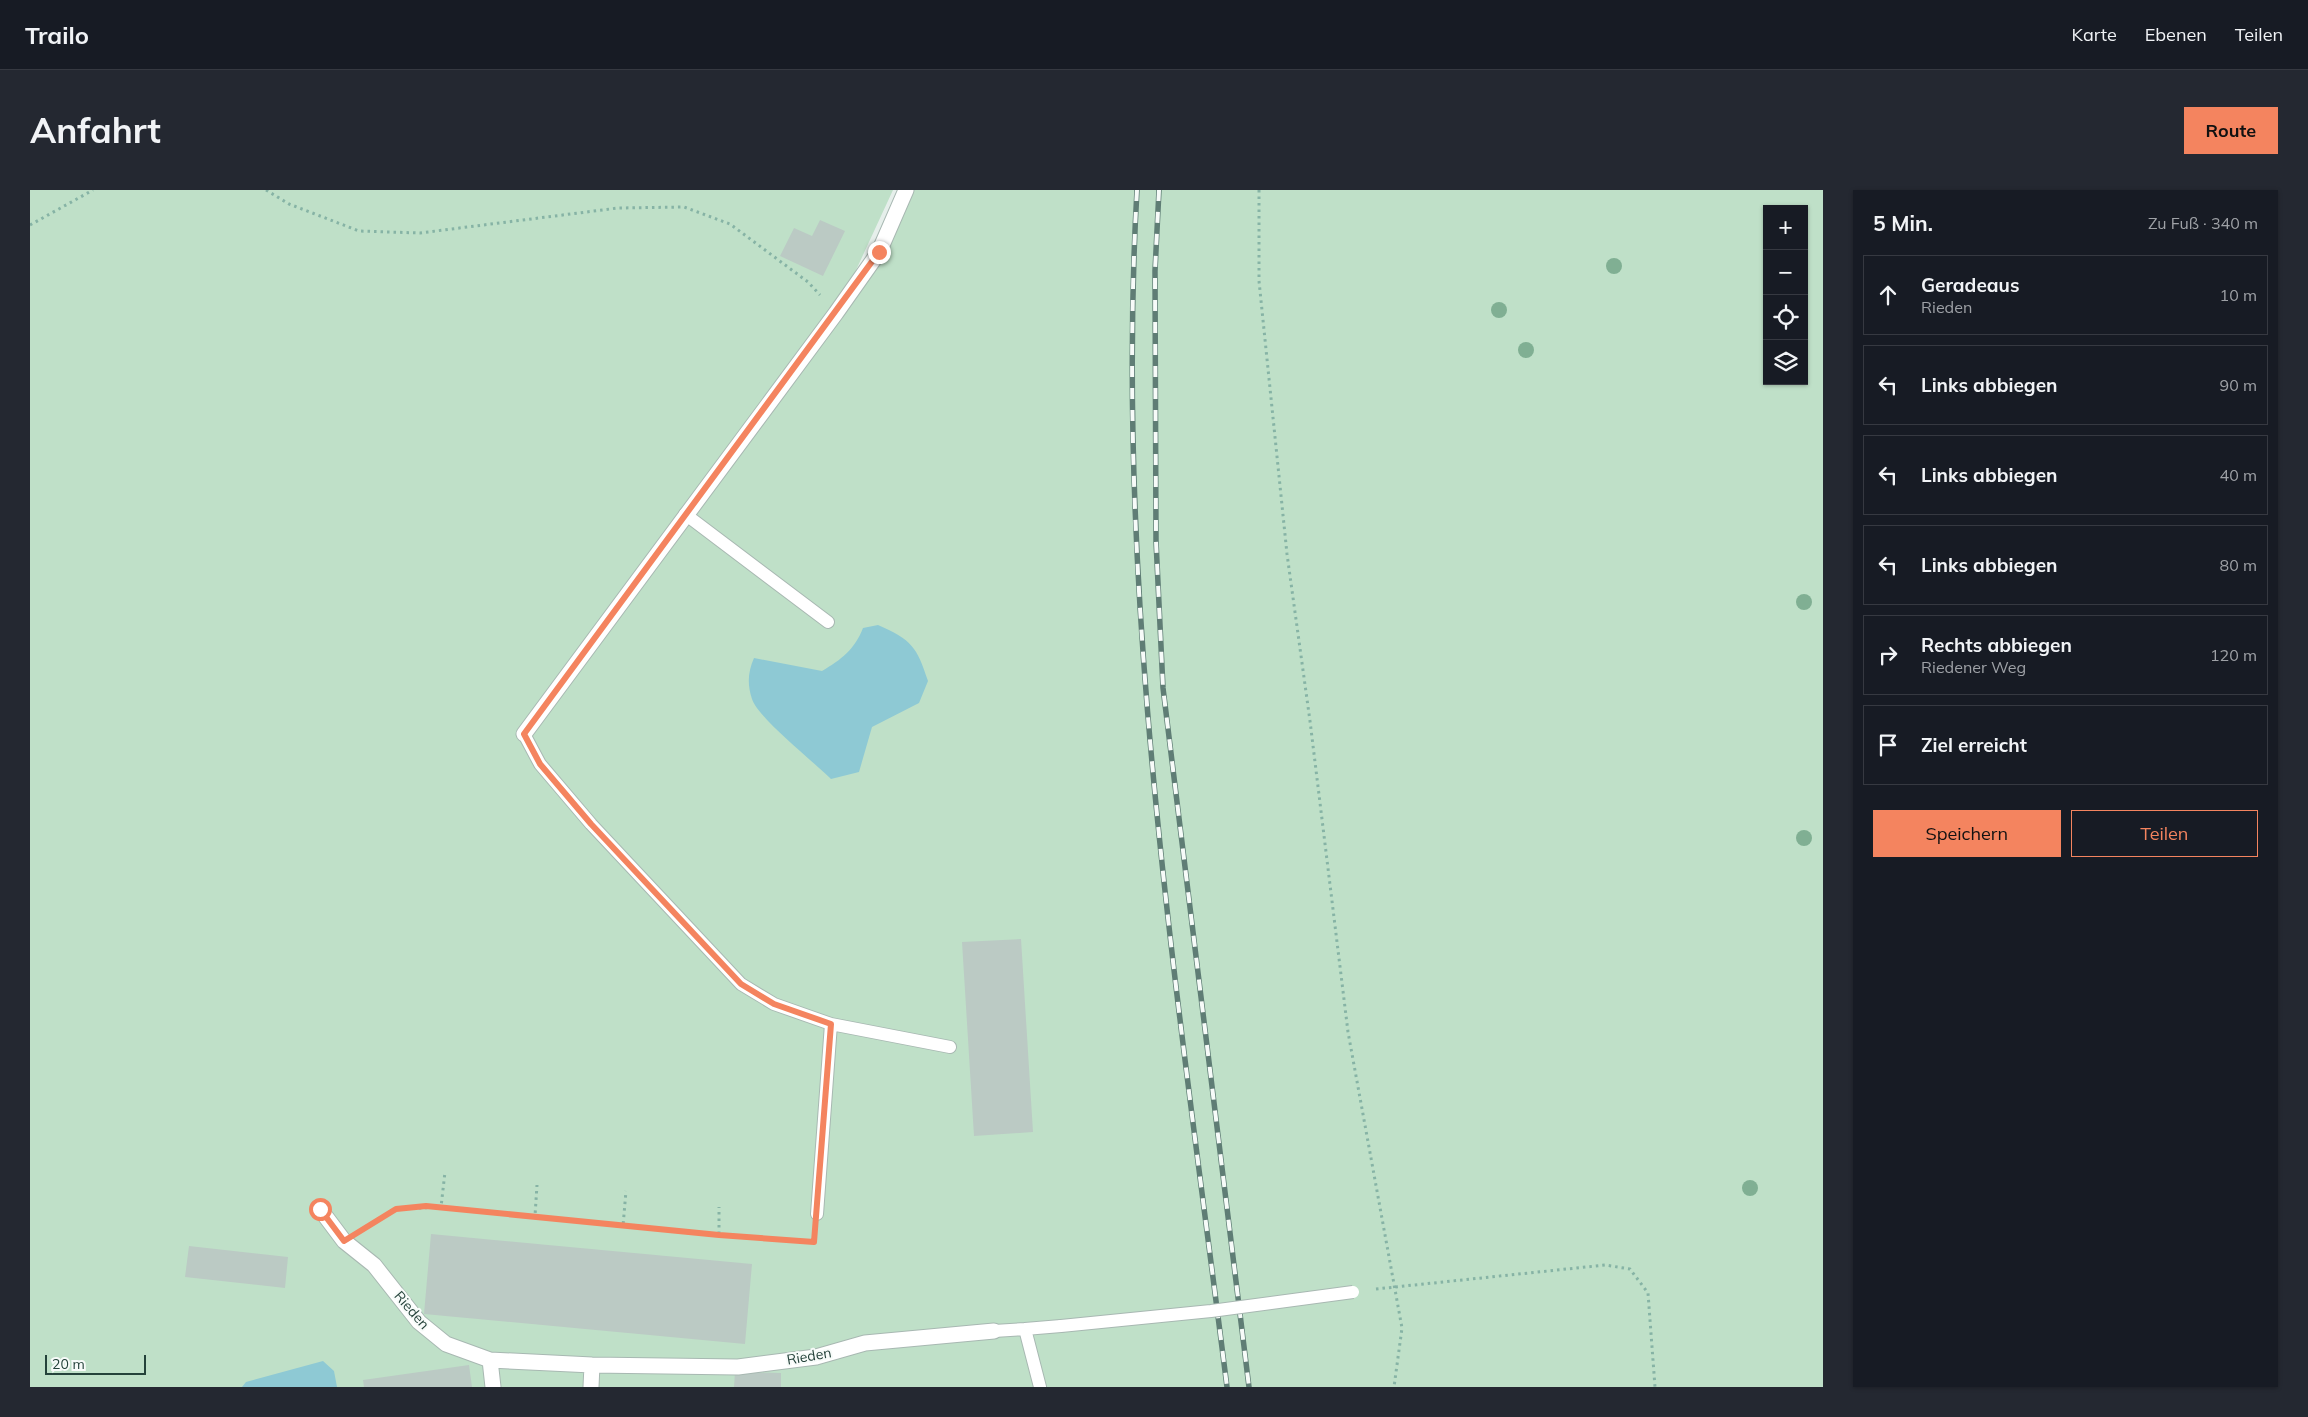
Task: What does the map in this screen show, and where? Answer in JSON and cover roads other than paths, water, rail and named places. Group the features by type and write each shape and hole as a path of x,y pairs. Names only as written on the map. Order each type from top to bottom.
{"street":[{"path":"524,734 685,514 836,313 879,252 906,190"},
{"name":"Rieden","path":"320,1209 344,1241 374,1265 418,1322 446,1344 490,1360 592,1365 738,1366 816,1358 865,1343 994,1331"},
{"path":"490,1360 493,1387"},
{"path":"591,1387 592,1365"}],"lane":[{"path":"685,514 828,622"},
{"path":"524,734 540,764 591,824 741,984 774,1004 831,1024 950,1047"},
{"path":"816,1214 831,1024"},
{"name":"Rieden","path":"994,1331 1220,1310 1353,1292"},
{"path":"1025,1329 1040,1387"}],"water":[{"path":"878,625 899,635 912,646 928,681 919,703 872,727 859,772 831,779 775,728 756,707 749,688 749,673 752,663 754,658 822,671 835,663 852,648 863,628"},
{"path":"323,1361 334,1371 337,1387 242,1387 246,1382"}],"railway":[{"path":"1137,190 1132,341 1134,491 1142,641 1170,940 1227,1387"},
{"path":"1159,190 1155,271 1156,541 1163,688 1249,1387"}]}
